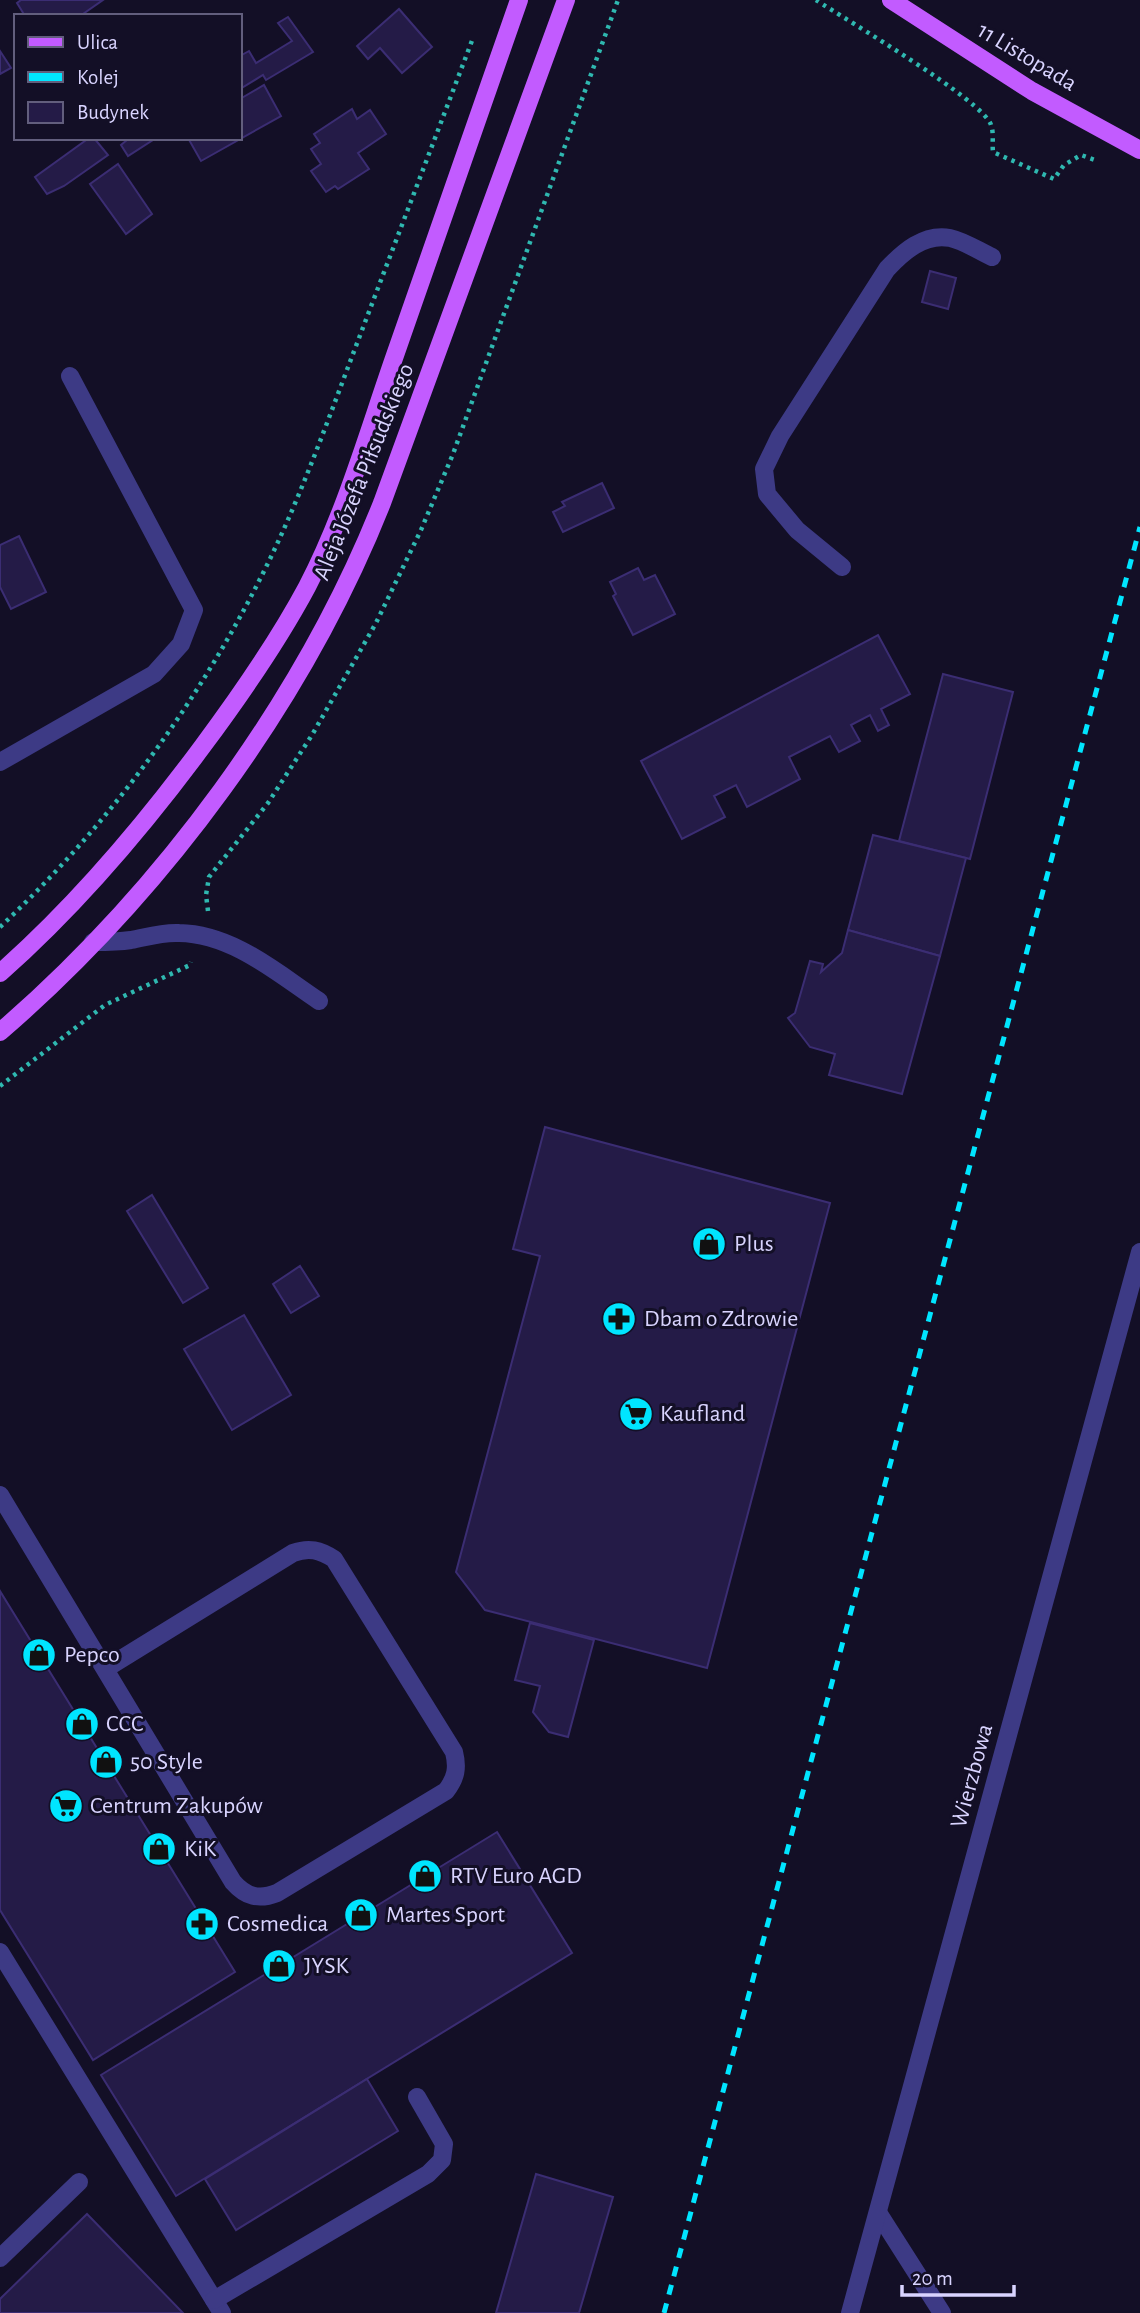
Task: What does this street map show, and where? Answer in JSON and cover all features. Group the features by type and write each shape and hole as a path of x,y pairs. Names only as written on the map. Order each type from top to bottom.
{"main road":[{"name":"Aleja Józefa Piłsudskiego","path":"0,973 42,934 107,866 173,786 245,687 307,587 363,447 519,0"},
{"name":"Aleja Józefa Piłsudskiego","path":"0,1032 48,988 148,882 225,788 308,657 364,550 383,503 566,0"},
{"name":"11 Listopada","path":"891,0 1032,91 1140,150"}],"street":[{"path":"842,566 797,530 767,495 764,469 780,436 887,269 905,250 927,240 950,238 992,257"},
{"path":"0,762 154,674 181,644 194,610 70,376"},
{"path":"93,942 179,933 202,935 236,946 319,1001"},
{"name":"Wierzbowa","path":"850,2313 1140,1252"},
{"path":"0,1495 233,1882 248,1895 258,1897 277,1893 446,1791 456,1773 454,1752 334,1559 315,1549 303,1549 293,1553 105,1669"},
{"path":"0,1952 218,2306 428,2174 442,2160 444,2144 417,2097"},
{"path":"0,2258 79,2182"},
{"path":"879,2214 942,2313"}],"path":[{"path":"816,0 981,110 992,125 993,152 1054,179 1064,165 1081,155 1105,164"},
{"path":"0,927 73,851 131,783 191,700 259,582 302,488 478,26"}],"building":[{"path":"21,0 103,0 83,14 24,14 17,3"},
{"path":"399,9 432,47 402,73 380,48 368,59 357,46"},
{"path":"288,17 313,52 266,80 263,75 242,88 242,55 249,51 256,63 292,41 278,23"},
{"path":"0,51 11,68 0,74"},
{"path":"264,85 281,116 242,138 242,98"},
{"path":"352,109 357,119 370,110 386,134 358,153 369,169 338,189 335,186 326,192 311,171 321,164 311,149 320,143 314,134"},
{"path":"86,140 96,140 108,155 64,186 47,194 35,177"},
{"path":"127,140 153,140 128,156 121,145"},
{"path":"189,140 238,140 201,161"},
{"path":"118,164 152,214 126,234 90,184"},
{"path":"930,271 956,278 948,309 922,302"},
{"path":"602,483 614,508 563,532 553,512 565,506 562,502"},
{"path":"19,536 46,592 11,609 0,587 0,545"},
{"path":"638,568 644,580 655,575 675,614 633,635 613,596 616,594 610,582"},
{"path":"878,635 910,694 881,709 889,725 878,731 870,715 851,725 860,741 839,752 830,736 789,757 800,779 747,807 736,785 714,796 725,817 682,839 641,761"},
{"path":"943,674 1013,692 970,859 899,841"},
{"path":"873,835 966,858 940,956 848,930"},
{"path":"848,930 940,956 902,1094 829,1075 835,1054 810,1047 788,1018 795,1013 810,961 823,964 821,972 842,953"},
{"name":"Kaufland","path":"545,1127 830,1203 707,1668 485,1610 456,1572 540,1256 513,1249"},
{"path":"152,1195 208,1288 183,1303 127,1211"},
{"path":"300,1266 319,1296 291,1313 273,1284"},
{"path":"244,1315 291,1395 232,1430 184,1349"},
{"name":"Centrum Zakupów","path":"0,1591 235,1972 93,2060 0,1910"},
{"path":"530,1623 594,1640 568,1737 549,1732 533,1712 540,1686 515,1680"},
{"path":"497,1832 572,1953 176,2196 101,2075"},
{"path":"367,2079 398,2131 236,2230 205,2179"},
{"path":"536,2174 613,2197 579,2313 496,2313"},
{"path":"87,2214 183,2313 0,2313 0,2299"}],"railway":[{"path":"664,2313 1140,527"}],"place":[{"name":"Plus","path":"709,1244"},
{"name":"Dbam o Zdrowie","path":"619,1319"},
{"name":"Kaufland","path":"636,1414"},
{"name":"Pepco","path":"39,1655"},
{"name":"CCC","path":"82,1724"},
{"name":"50 Style","path":"106,1762"},
{"name":"Centrum Zakupów","path":"66,1806"},
{"name":"KiK","path":"159,1849"},
{"name":"RTV Euro AGD","path":"425,1876"},
{"name":"Martes Sport","path":"361,1915"},
{"name":"Cosmedica","path":"202,1924"},
{"name":"JYSK","path":"279,1966"}]}
